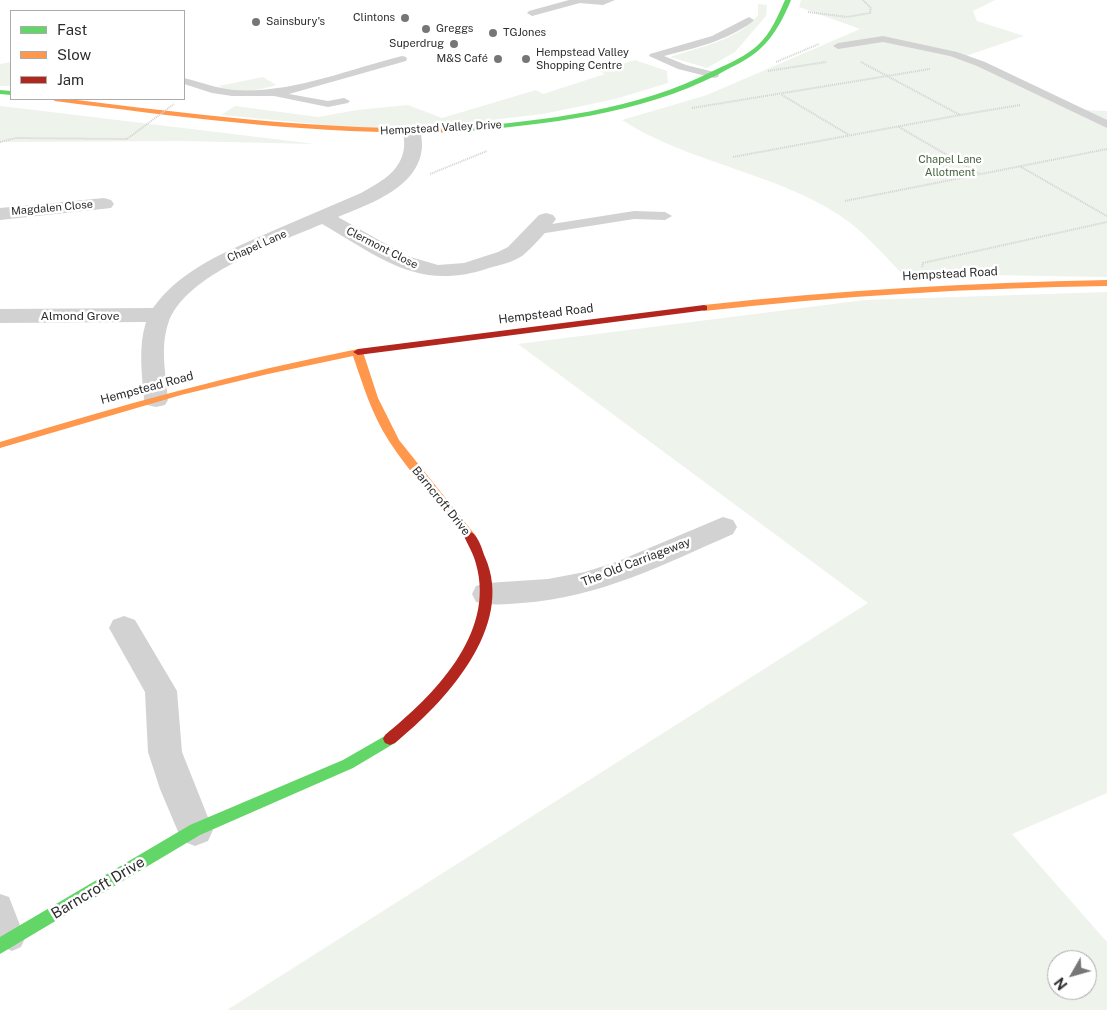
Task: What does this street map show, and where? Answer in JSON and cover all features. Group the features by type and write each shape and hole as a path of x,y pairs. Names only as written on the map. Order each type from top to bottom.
{"street":[{"name":"Hempstead Valley Drive","path":"72,100 195,117 344,132 412,132 478,128 584,114 654,98 714,74 751,53 771,32 786,4"},
{"name":"Chapel Lane","path":"156,400 152,345 160,315 181,290 202,274 244,252 368,197 403,173 411,161 414,143 412,132"},
{"name":"Magdalen Close","path":"0,214 104,204"},
{"name":"Clermont Close","path":"323,217 400,260 424,269 438,271 466,269 494,261 515,251 540,225"},
{"name":"Hempstead Road","path":"0,445 156,400 290,366 432,341 707,308 854,293 948,287 1107,283"},
{"name":"Almond Grove","path":"0,316 160,315"},
{"name":"Barncroft Drive","path":"6,942 195,830 353,762 380,748 410,726 434,704 454,678 479,630 487,594 486,578 480,557 457,517 406,459 393,440 380,414 357,353"},
{"name":"The Old Carriageway","path":"487,594 535,592 570,586 660,554 722,527"},
{"path":"124,628 161,692 165,752 178,790 195,830"}],"lane":[{"path":"532,13 580,0 603,2 610,0"},
{"path":"714,74 682,67 654,56 722,35 739,28 749,20"},
{"path":"838,46 883,39 953,54 975,62 1107,125"},
{"path":"272,93 402,59"},
{"path":"185,81 212,90 232,93 272,93 328,104 344,101"},
{"path":"540,225 634,215 665,216"},
{"path":"0,906 6,942"}],"path":[{"path":"786,4 840,17 859,17 870,13 871,8 863,0"},
{"path":"838,46 845,49 839,50 960,115"},
{"path":"692,108 975,62"},
{"path":"781,94 850,136"},
{"path":"733,156 1055,99"},
{"path":"0,142 16,138 127,139 174,104"},
{"path":"898,127 980,174"},
{"path":"845,201 1107,149"},
{"path":"1020,166 1107,216"},
{"path":"948,287 921,265 1107,222"}],"green space":[{"name":"Chapel Lane Allotment","path":"801,0 995,0 973,11 977,21 1024,36 966,56 982,61 1085,110 1107,111 1107,277 903,275 857,228 813,200 759,177 675,147 648,135 622,120 707,95 860,29 799,7"},
{"path":"758,4 767,5 766,16 735,52 707,68 670,57 718,42 740,31 758,15"},
{"path":"635,60 667,71 668,83 615,99 543,114 465,123 370,129 221,115 235,106 318,117 357,110 408,105 442,118 536,90 543,94 605,74 600,71"},
{"path":"10,62 10,86 0,86 0,64"},
{"path":"263,77 276,85 255,90 239,91 232,91 219,86"},
{"path":"0,106 315,144 182,141 0,142"},
{"path":"1107,292 1107,793 1012,834 1107,942 1107,1010 227,1010 868,603 518,344 865,300"}],"traffic: fast":[{"path":"458,130 562,119 632,105 665,95 698,82 758,48 776,26 788,0"},
{"path":"0,92 10,93"},
{"path":"0,946 195,830 348,764 390,739"}],"traffic: slow":[{"path":"63,100 206,118 306,128 407,131 458,130"},
{"path":"704,308 754,302 905,290 1107,283"},
{"path":"0,445 223,382 358,352"},
{"path":"357,353 378,409 394,441 470,536"}],"traffic: jam":[{"path":"358,352 704,308"},
{"path":"390,739 413,721 434,699 454,675 470,650 481,622 486,594 483,565 470,536"}],"place":[{"name":"Clintons","path":"405,18"},
{"name":"Sainsbury's","path":"256,22"},
{"name":"Greggs","path":"426,29"},
{"name":"TGJones","path":"493,33"},
{"name":"Superdrug","path":"454,44"},
{"name":"M&S Café","path":"498,59"},
{"name":"Hempstead Valley Shopping Centre","path":"526,59"}]}
